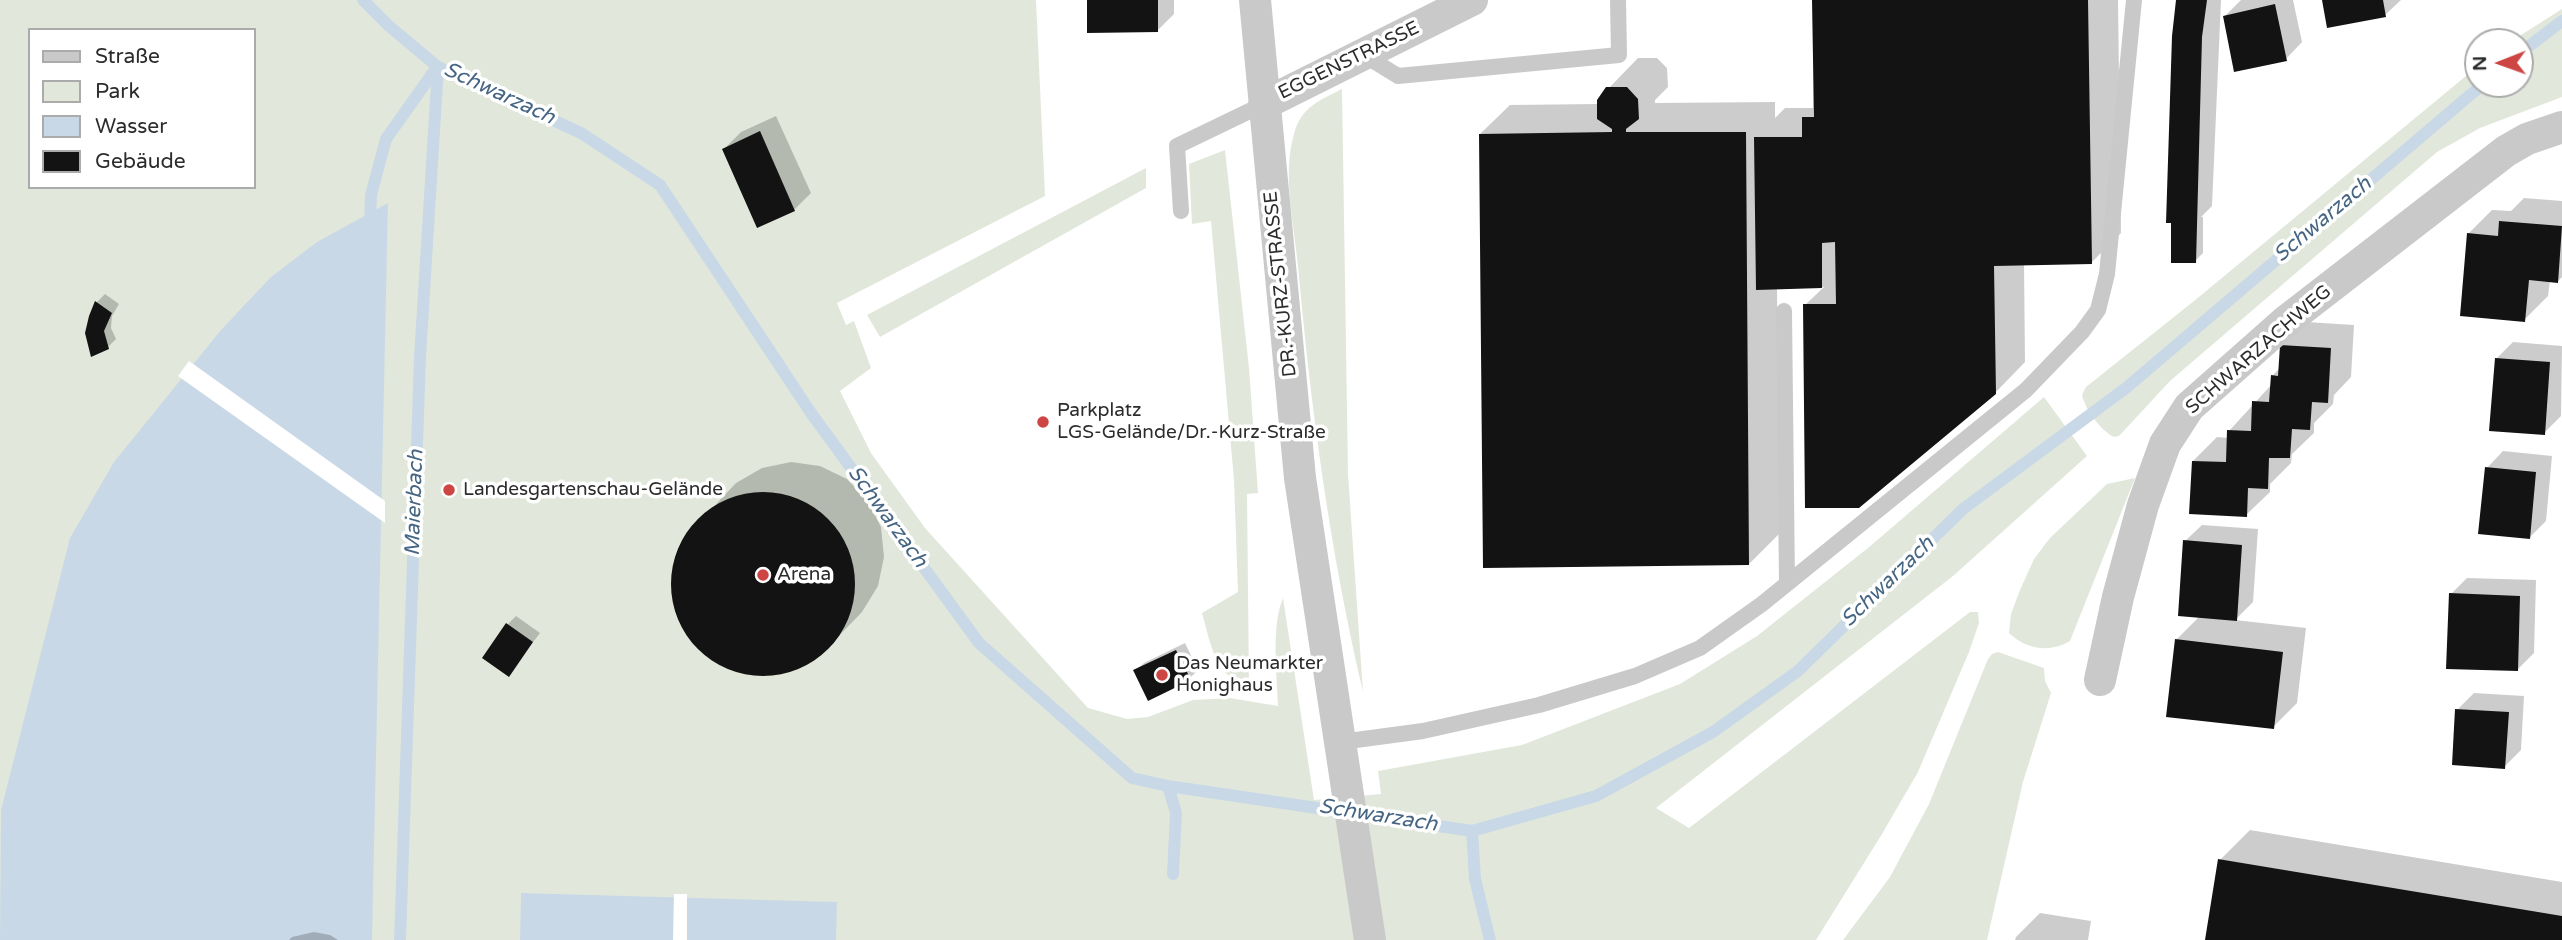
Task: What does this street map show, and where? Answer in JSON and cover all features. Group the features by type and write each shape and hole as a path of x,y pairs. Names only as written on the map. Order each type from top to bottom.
{"street":[{"name":"DR.-KURZ-STRASSE","path":"1255,0 1300,478 1370,940"},
{"name":"EGGENSTRASSE","path":"1264,104 1472,0"},
{"name":"SCHWARZACHWEG","path":"2100,680 2118,597 2143,505 2165,444 2189,407 2285,322 2506,150 2527,139 2562,127"}],"lane":[{"path":"1364,55 1398,76 1619,55 1618,0"},
{"path":"1341,742 1423,731 1539,705 1635,676 1700,648 1787,584 2026,390 2082,332 2098,310 2107,274 2134,0"},
{"path":"1181,211 1177,146 1264,104"},
{"path":"1784,311 1787,584"}],"green space":[{"name":"Landesgartenschau-Gelände","path":"0,0 1036,0 1045,196 837,303 846,325 854,321 871,368 840,391 871,453 925,528 1088,708 1127,719 1148,717 1193,700 1230,698 1278,706 1276,636 1283,598 1314,800 1381,794 1378,771 1522,745 1680,684 1757,636 1868,548 2044,397 2087,456 1953,576 1656,808 1689,828 1970,612 1978,612 1979,623 1969,652 1918,772 1816,940 0,940"},
{"path":"2562,9 2562,97 2480,128 2437,152 2170,381 2119,436 2114,437 2099,425 2084,401 2082,395 2086,387 2464,78 2464,98 2534,98 2532,28"},
{"path":"1342,89 1348,474 1363,692 1323,480 1289,183 1291,150 1301,117 1312,106"},
{"path":"1225,150 1249,368 1258,493 1247,494 1249,684 1226,674 1212,649 1202,613 1238,592 1234,480 1211,221 1192,224 1189,164"},
{"path":"1146,168 1146,188 880,337 867,315"},
{"path":"2135,478 2070,641 2055,647 2039,648 2016,639 2009,633 2011,614 2034,559 2050,538 2107,484"},
{"path":"1998,652 2044,668 2045,681 2051,693 2023,782 1987,940 1843,940 1890,877 1929,804 1988,659"}],"water":[{"path":"388,203 372,940 0,940 1,810 70,538 114,462 221,330 271,277 317,242"},
{"path":"521,893 837,902 836,940 520,940"}],"pier":[{"path":"189,361 385,501 385,523 178,376"},
{"path":"674,894 687,894 687,940 673,940"}],"building":[{"path":"1087,0 1158,0 1158,32 1087,33"},
{"path":"1812,0 2088,0 2092,264 1994,266 1996,394 1859,508 1805,508 1803,304 1836,304 1835,242 1822,243 1822,288 1756,290 1754,137 1802,137 1802,117 1814,117"},
{"path":"2176,0 2207,0 2202,37 2196,263 2171,263 2171,223 2166,223 2172,36"},
{"path":"2322,0 2383,0 2386,17 2327,28"},
{"path":"2275,4 2287,61 2234,72 2223,16"},
{"path":"1606,87 1627,87 1638,99 1639,119 1626,129 1626,132 1746,132 1749,565 1483,568 1479,134 1612,132 1612,129 1597,119 1597,100"},
{"path":"760,131 795,211 757,228 722,149"},
{"path":"2499,221 2562,226 2558,283 2529,280 2525,322 2460,316 2467,233 2498,236"},
{"path":"95,301 112,313 104,331 109,349 91,357 85,333"},
{"path":"2280,345 2331,348 2328,403 2312,402 2310,430 2292,429 2290,458 2269,458 2268,489 2248,488 2247,517 2189,514 2192,461 2226,462 2227,430 2251,431 2252,401 2269,402 2271,375 2278,376"},
{"path":"2495,358 2550,362 2545,435 2489,431"},
{"path":"2485,467 2536,472 2530,539 2478,534"},
{"name":"Arena","path":"763,492 798,499 828,519 848,549 855,584 848,619 828,649 798,669 763,676 728,669 698,649 678,619 671,584 678,549 698,519 728,499"},
{"path":"2183,540 2242,545 2237,621 2178,616"},
{"path":"2449,593 2520,596 2518,671 2446,669"},
{"path":"506,623 533,642 509,677 482,658"},
{"path":"2175,639 2283,652 2274,729 2166,717"},
{"name":"Das Neumarkter Honighaus","path":"1176,650 1191,680 1148,701 1133,670"},
{"path":"2455,709 2509,712 2505,769 2452,765"},
{"path":"2218,859 2562,916 2562,940 2205,940"}],"waterway":[{"name":"Schwarzach","path":"363,0 438,67 581,133 660,185 811,413 979,643 1132,778 1168,786 1472,831 1596,796 1713,732 1798,671 1963,509 2126,388 2467,98"},
{"name":"Schwarzach","path":"2534,42 2562,21"},
{"path":"370,226 371,195 386,139 437,67"},
{"name":"Maierbach","path":"400,940 420,357 438,67"},
{"path":"1168,786 1176,813 1173,874"},
{"path":"1472,831 1475,879 1490,940"}],"place":[{"name":"Parkplatz LGS-Gelände/Dr.-Kurz-Straße","path":"1043,422"},
{"name":"Landesgartenschau-Gelände","path":"449,490"},
{"name":"Arena","path":"763,575"},
{"name":"Das Neumarkter Honighaus","path":"1162,675"}]}
